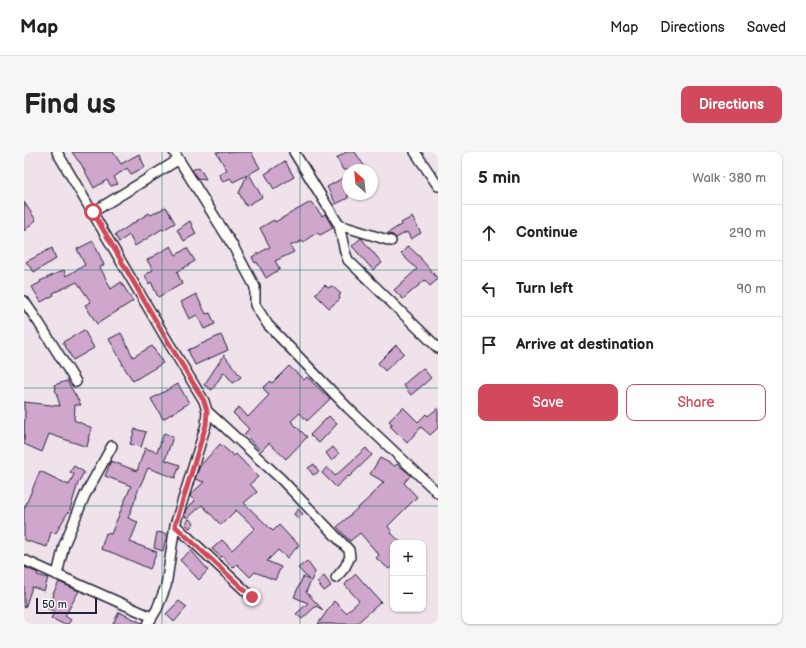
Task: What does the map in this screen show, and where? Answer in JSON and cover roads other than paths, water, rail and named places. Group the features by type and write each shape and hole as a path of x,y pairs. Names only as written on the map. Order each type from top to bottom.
{"street":[{"path":"24,560 150,621 157,609 166,586 175,526 206,425 207,411 204,401 57,152"},
{"path":"294,152 339,225 348,260 438,348"},
{"path":"415,152 438,186"},
{"path":"93,212 176,156 232,246 255,287 255,305 268,325 348,408 438,493"},
{"path":"339,225 391,241"},
{"path":"24,302 76,382"},
{"path":"207,411 281,479 349,550 350,558 336,578"},
{"path":"57,575 64,545 85,495 112,446"},
{"path":"175,526 252,597"}]}
